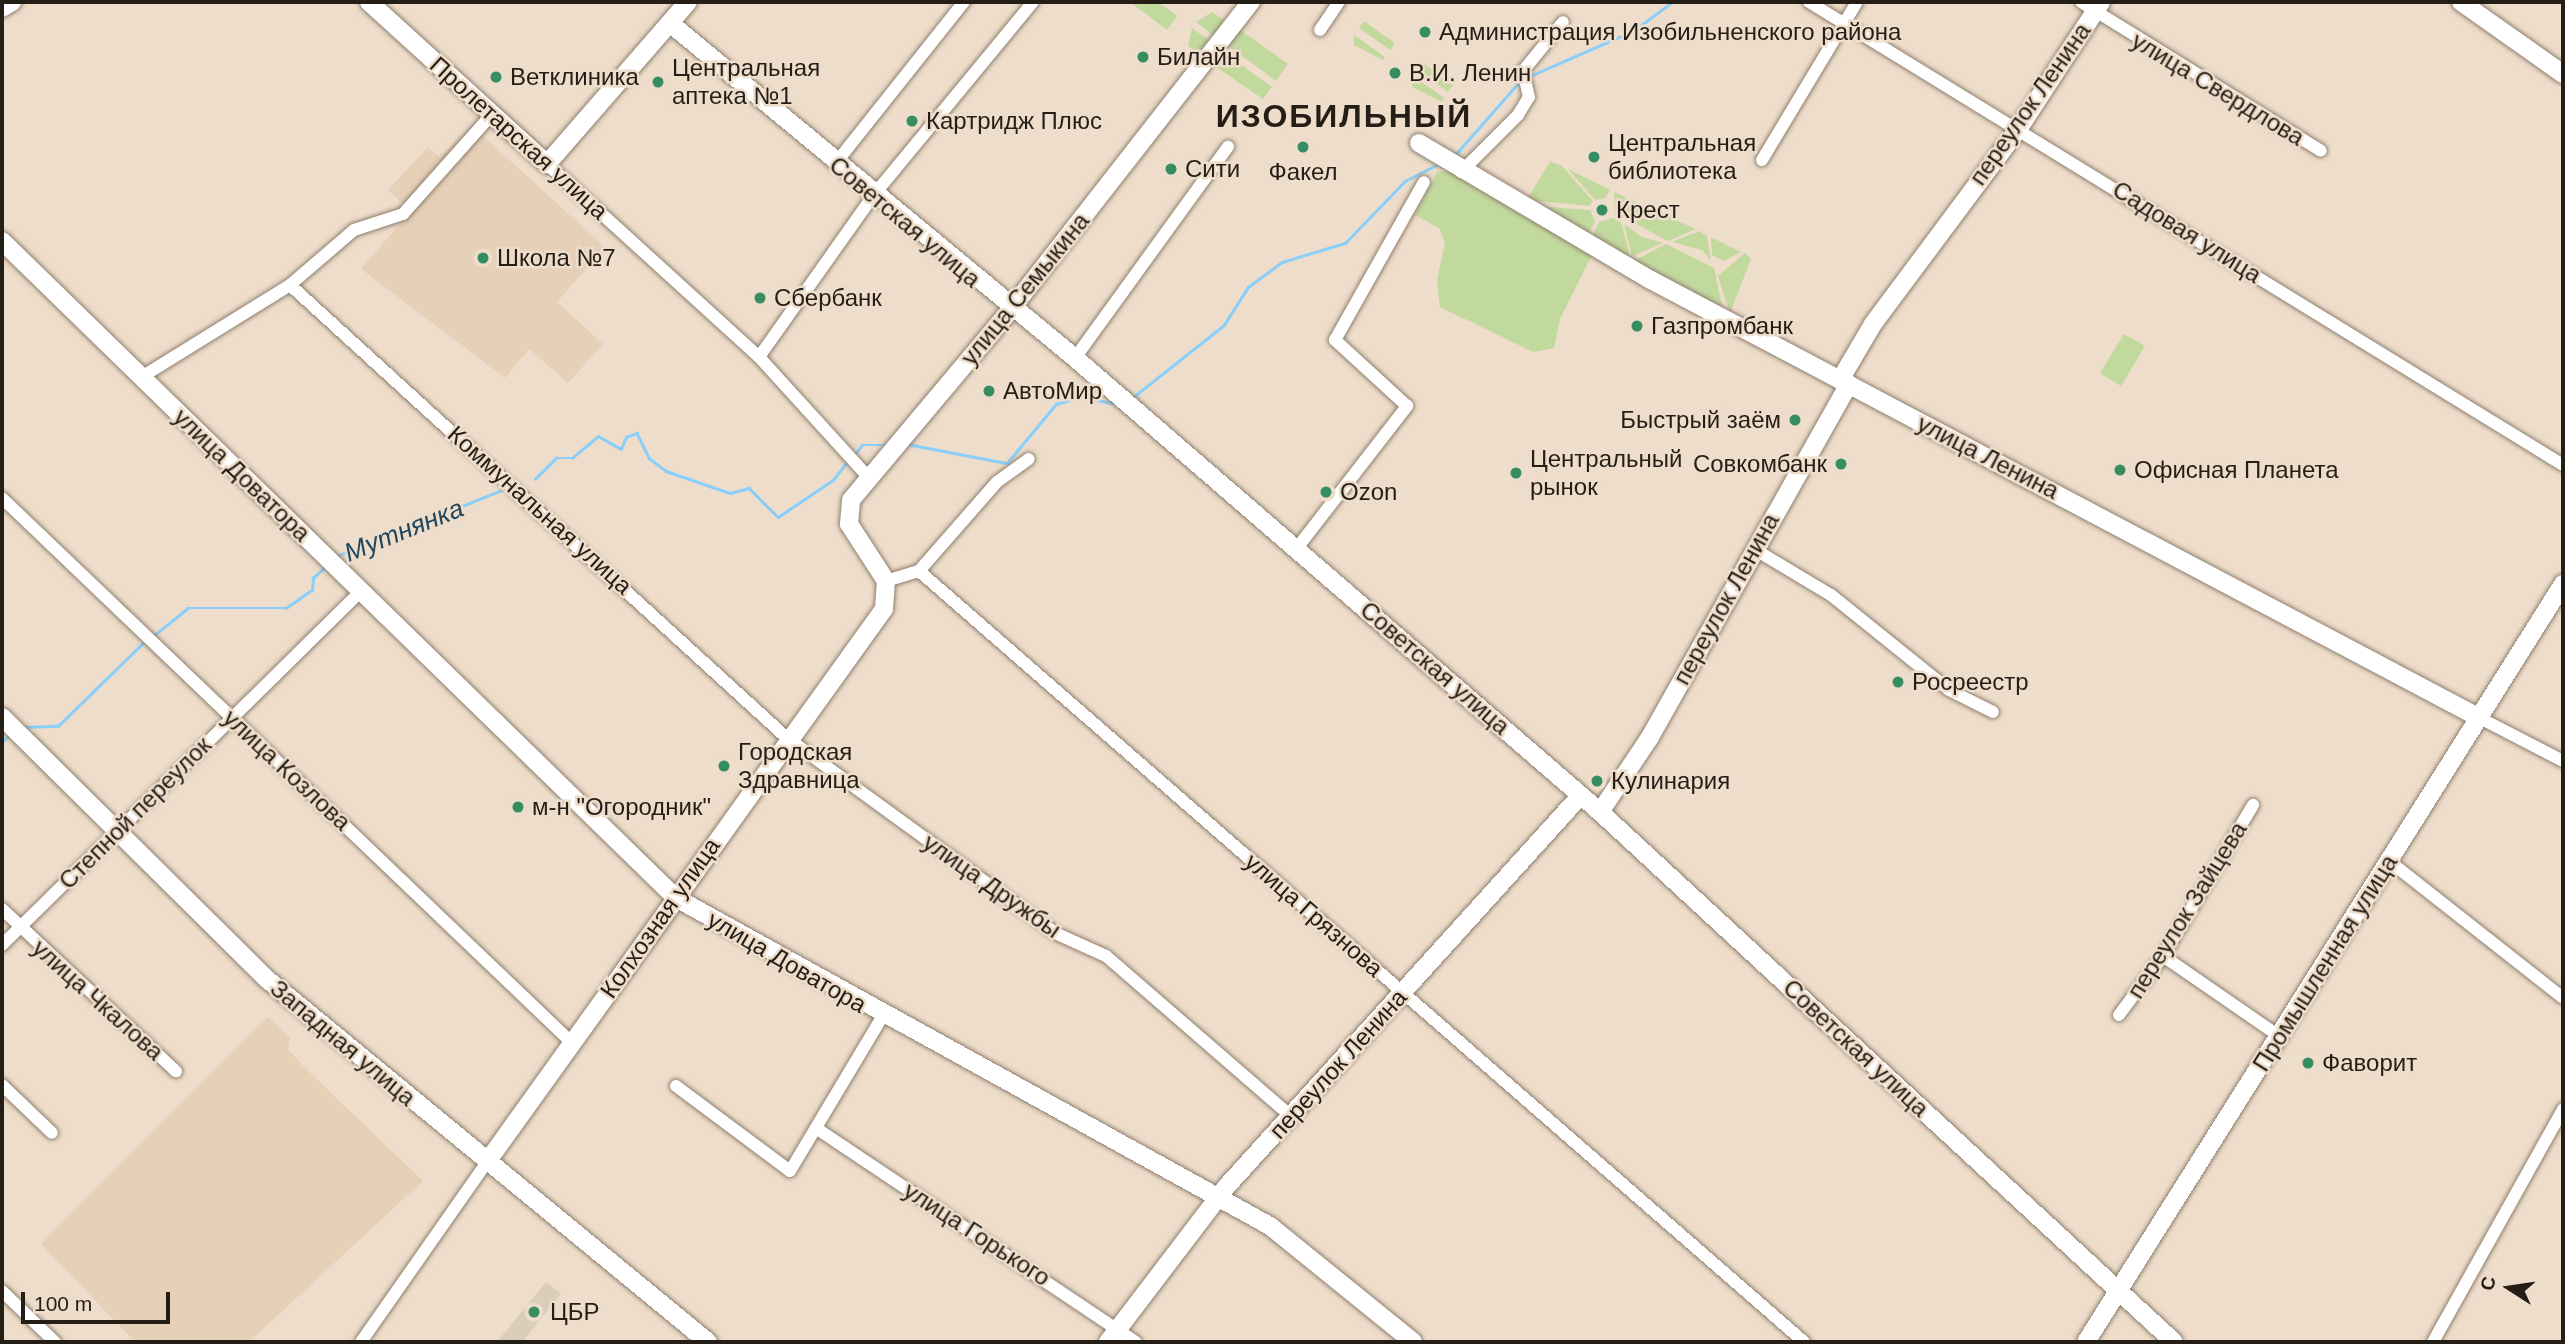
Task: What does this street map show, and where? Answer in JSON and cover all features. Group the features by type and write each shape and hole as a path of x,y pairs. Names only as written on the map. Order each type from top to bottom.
{"street":[{"path":"2,8 12,2"},
{"name":"Пролетарская улица","path":"369,2 759,357 847,459 869,478"},
{"path":"547,164 688,2"},
{"path":"835,164 964,2"},
{"path":"759,357 873,196 1033,2"},
{"name":"улица Семыкина","path":"886,581 849,524 851,500 1011,309 1251,2"},
{"path":"1320,30 1339,2"},
{"name":"Садовая улица","path":"1809,2 2019,128 2563,465"},
{"path":"1762,160 1857,2"},
{"path":"2462,2 2563,74"},
{"name":"переулок Ленина","path":"1600,812 1650,737 1844,382 1927,246 2019,128 2092,6"},
{"name":"улица Свердлова","path":"2092,6 2321,151"},
{"path":"1451,165 1518,115 1529,97 1523,71 1563,22"},
{"name":"Советская улица","path":"671,24 873,196 1140,413 1581,795 2174,1342"},
{"path":"139,379 290,285 354,230 403,214 492,114"},
{"name":"улица Ленина","path":"1419,143 1451,165 1844,382 2563,761"},
{"path":"1075,358 1228,147"},
{"path":"1297,548 1407,405 1335,340 1424,183"},
{"name":"улица Доватора","path":"2,242 139,379 319,549 359,593 676,898 882,1017 1222,1198 1270,1227 1413,1342"},
{"name":"Коммунальная улица","path":"290,285 787,738"},
{"path":"886,581 919,570 997,482 1029,459"},
{"name":"улица Козлова","path":"2,498 572,1042"},
{"path":"1754,549 1831,594 1949,690 1993,712"},
{"name":"улица Грязнова","path":"919,570 1804,1342"},
{"name":"Колхозная улица","path":"360,1342 787,738 884,609 886,581"},
{"name":"Промышленная улица","path":"2086,1342 2563,584"},
{"name":"Степной переулок","path":"2,945 359,593"},
{"name":"Западная улица","path":"6,721 268,980 708,1342"},
{"name":"улица Дружбы","path":"787,738 1055,933 1106,956 1290,1116"},
{"name":"переулок Ленина","path":"1113,1335 1290,1116 1581,795"},
{"name":"переулок Зайцева","path":"2119,1015 2163,956 2253,805"},
{"path":"2389,861 2563,999"},
{"name":"улица Чкалова","path":"2,909 19,928 176,1071"},
{"path":"2163,956 2280,1036"},
{"path":"677,1086 790,1171 882,1017"},
{"path":"2,1085 51,1133"},
{"path":"2433,1342 2563,1109"},
{"name":"улица Горького","path":"816,1128 1113,1335 1136,1342"},
{"path":"2,1291 55,1342"}],"shaded area":[{"name":"Школа №7","path":"472,126 605,247 557,302 603,344 568,383 529,349 505,378 361,269 411,211 388,190 428,147 440,157"},
{"path":"268,1017 290,1038 288,1049 304,1067 423,1181 249,1342 135,1342 41,1244"},
{"name":"ЦБР","path":"546,1282 561,1294 522,1342 497,1342"}],"green space":[{"path":"1130,2 1158,2 1177,16 1167,30"},
{"path":"1212,12 1225,21 1214,36 1196,22"},
{"path":"1364,21 1395,43 1390,50 1359,28"},
{"path":"1192,28 1210,41 1200,55 1188,46"},
{"path":"1239,29 1288,64 1276,81 1227,45"},
{"path":"1354,35 1385,57 1383,60 1354,45"},
{"path":"1223,52 1272,87 1263,99 1213,65"},
{"path":"1423,63 1453,85 1448,92 1418,70"},
{"path":"1413,76 1444,98 1442,102 1412,87"},
{"path":"1550,161 1562,166 1593,201 1590,206 1527,200"},
{"path":"1568,169 1610,190 1606,198 1595,200"},
{"path":"1448,171 1592,255 1560,319 1554,348 1533,352 1440,307 1437,281 1445,242 1439,228 1415,215 1437,172"},
{"path":"1614,192 1696,229 1668,241 1615,213"},
{"path":"1535,206 1590,210 1595,221 1588,235"},
{"path":"1612,218 1621,222 1630,257 1592,237 1599,222"},
{"path":"1624,224 1642,237 1663,243 1632,256"},
{"path":"1699,231 1707,236 1711,261 1702,250 1672,242"},
{"path":"1711,237 1741,252 1724,261 1712,255"},
{"path":"1666,244 1714,268 1723,310 1634,261"},
{"path":"1745,253 1751,259 1730,313 1718,276"},
{"path":"2124,334 2145,346 2121,386 2100,373"}],"waterway":[{"name":"Мутнянка","path":"1530,76 1633,31 1672,2"},
{"name":"Мутнянка","path":"1454,156 1521,80"},
{"name":"Мутнянка","path":"1132,398 1224,325 1248,287 1282,262 1345,243 1405,181 1439,164"},
{"name":"Мутнянка","path":"907,444 1007,463 1056,404 1081,397 1116,404"},
{"name":"Мутнянка","path":"535,479 556,458 572,458 598,436 621,449 626,437 637,433 649,458 666,471 730,493 749,488 778,517 833,480 848,461"},
{"name":"Мутнянка","path":"855,454 862,445 886,445"},
{"name":"Мутнянка","path":"337,556 502,490"},
{"name":"Мутнянка","path":"152,637 188,608 286,608 312,590 313,578 327,565"},
{"name":"Мутнянка","path":"22,727 58,726 146,640"},
{"name":"Мутнянка","path":"2,741 11,735"}],"place":[{"name":"Администрация Изобильненского района","path":"1425,32"},
{"name":"Билайн","path":"1143,57"},
{"name":"В.И. Ленин","path":"1395,73"},
{"name":"Ветклиника","path":"496,77"},
{"name":"Центральная аптека №1","path":"658,82"},
{"name":"Картридж Плюс","path":"912,121"},
{"name":"Факел","path":"1303,147"},
{"name":"Центральная библиотека","path":"1594,157"},
{"name":"Сити","path":"1171,169"},
{"name":"Крест","path":"1602,210"},
{"name":"Школа №7","path":"483,258"},
{"name":"Сбербанк","path":"760,298"},
{"name":"Газпромбанк","path":"1637,326"},
{"name":"АвтоМир","path":"989,391"},
{"name":"Быстрый заём","path":"1795,420"},
{"name":"Совкомбанк","path":"1841,464"},
{"name":"Офисная Планета","path":"2120,470"},
{"name":"Центральный рынок","path":"1516,473"},
{"name":"Ozon","path":"1326,492"},
{"name":"Росреестр","path":"1898,682"},
{"name":"Городская Здравница","path":"724,766"},
{"name":"Кулинария","path":"1597,781"},
{"name":"м-н \"Огородник\"","path":"518,807"},
{"name":"Фаворит","path":"2308,1063"},
{"name":"ЦБР","path":"534,1312"}],"district":[{"name":"ИЗОБИЛЬНЫЙ","path":"1344,116"}]}
